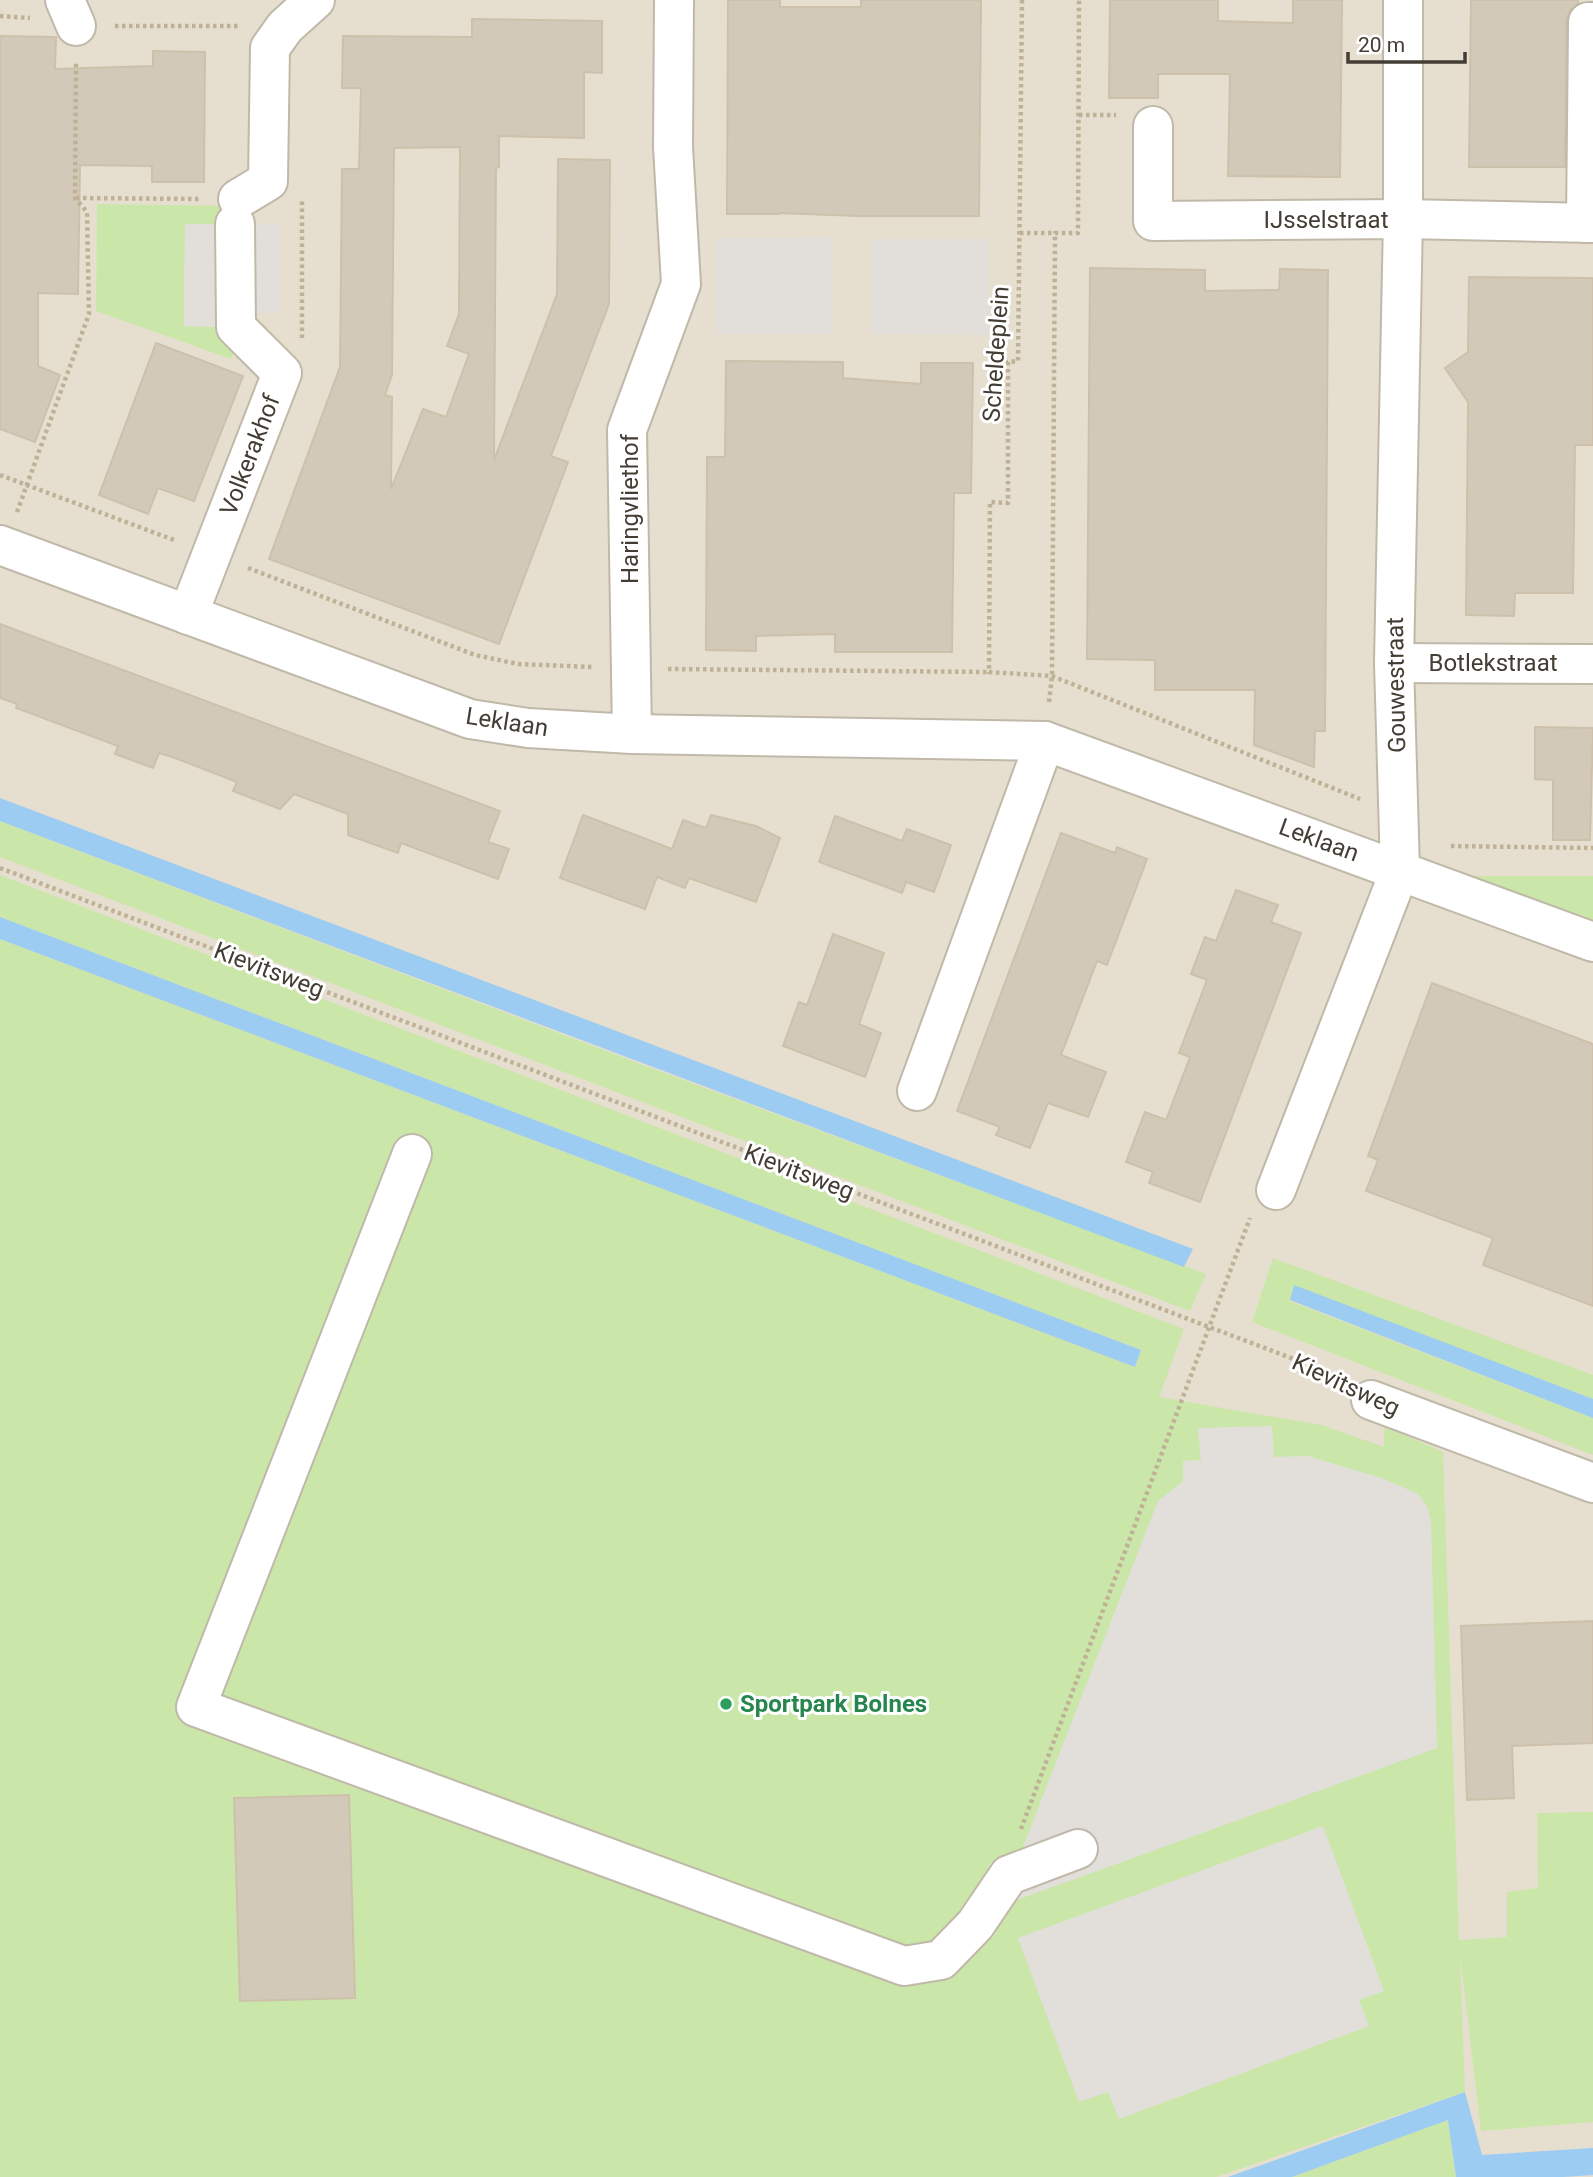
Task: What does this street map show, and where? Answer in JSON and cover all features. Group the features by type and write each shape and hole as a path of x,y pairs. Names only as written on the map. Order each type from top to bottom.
{"street":[{"path":"237,211 268,181 270,48 285,27 315,0"},
{"name":"Haringvliethof","path":"632,734 627,430 681,284 673,147 674,0"},
{"name":"Gouwestraat","path":"1276,1190 1400,870 1394,663 1404,219 1403,0"},
{"path":"1590,223 1588,22 1593,22"},
{"name":"IJsselstraat","path":"1153,126 1153,221 1404,219 1590,223"},
{"name":"Volkerakhof","path":"188,615 282,373 236,327 237,211"},
{"name":"Leklaan","path":"2,546 470,719 527,728 632,734 1045,741 1593,942"},
{"name":"Botlekstraat","path":"1394,663 1593,664"},
{"path":"917,1091 1045,741"},
{"path":"412,1154 197,1707 904,1966 941,1960 975,1925 1009,1875 1078,1849"},
{"name":"Kievitsweg","path":"1371,1400 1593,1483"}],"path":[{"name":"Scheldeplein","path":"989,672 990,502 1008,503 1008,362 1018,361 1022,0"},
{"path":"1020,233 1078,233 1079,0"},
{"path":"2,546 89,314 87,212 75,198 71,13"},
{"path":"75,198 237,211 302,200"},
{"path":"1045,741 1052,676 1055,233"},
{"path":"0,475 475,655 518,664 631,669 989,672 1052,676 1398,814"},
{"path":"1448,846 1593,848"},
{"name":"Kievitsweg","path":"0,868 1344,1378 1371,1400"},
{"path":"1009,1875 1013,1851 1255,1206 1276,1190"}],"shaded area":[{"path":"0,0 1593,0 1593,2177 0,2177"},
{"path":"185,224 279,224 279,313 236,313 236,327 184,326"},
{"path":"832,237 832,334 715,333 715,238"},
{"path":"873,239 989,239 989,335 872,334"},
{"path":"1272,1426 1274,1457 1308,1456 1384,1479 1418,1494 1427,1506 1431,1521 1437,1748 1000,1906 1158,1501 1183,1481 1183,1461 1201,1460 1198,1428"},
{"path":"1323,1826 1384,1991 1359,2000 1369,2026 1119,2119 1108,2092 1079,2102 1018,1938"}],"green space":[{"path":"97,204 231,206 231,224 185,224 184,326 217,327 236,348 231,359 96,311"},
{"path":"0,821 622,1057 1206,1274 1190,1311 0,857"},
{"name":"Sportpark Bolnes","path":"0,875 1184,1329 1159,1397 1322,1425 1384,1447 1384,1426 1443,1452 1459,1940 1507,1937 1507,1892 1538,1888 1537,1813 1593,1812 1593,2122 1481,2131 1460,1954 1465,2092 1216,2177 0,2177 0,939 1135,1367 1141,1350 0,917"},
{"path":"1447,876 1593,876 1593,931"},
{"path":"1273,1258 1593,1375 1593,1399 1294,1286 1290,1301 1593,1418 1593,1455 1252,1322"},
{"path":"1448,2120 1456,2177 1292,2177"}],"water":[{"path":"0,798 1193,1249 1184,1267 0,821"},
{"path":"0,917 1141,1350 1135,1367 0,939"},
{"path":"1294,1285 1593,1399 1593,1418 1290,1300"},
{"path":"1465,2092 1482,2155 1593,2148 1593,2175 1456,2177 1448,2120 1292,2177 1228,2177"}],"building":[{"path":"728,0 780,0 780,7 861,7 861,0 981,0 979,216 727,214"},
{"path":"1110,0 1218,0 1218,21 1293,23 1293,0 1342,0 1340,177 1228,176 1230,74 1158,74 1158,98 1109,98"},
{"path":"1471,0 1578,0 1569,12 1566,22 1565,167 1469,167"},
{"path":"472,19 602,21 602,73 584,72 584,138 499,136 499,167 496,168 494,460 557,294 558,159 610,160 609,304 551,456 568,462 499,644 269,559 340,367 342,169 359,169 361,88 342,88 343,36 472,37","holes":["460,147 459,314 447,346 469,354 446,417 423,409 391,489 392,397 385,395 392,375 394,148"]},
{"path":"0,36 56,37 55,69 153,66 153,51 205,52 204,182 152,182 152,166 80,165 78,294 38,293 38,366 60,375 35,442 0,429"},
{"path":"1090,268 1205,270 1205,291 1279,290 1280,269 1328,270 1325,731 1315,731 1314,767 1254,745 1255,690 1155,690 1155,660 1087,659"},
{"path":"1469,277 1593,278 1593,445 1575,445 1573,593 1515,593 1514,616 1466,615 1468,402 1445,368 1468,352"},
{"path":"156,343 243,376 194,501 158,488 148,514 99,495"},
{"path":"726,361 843,362 843,378 921,384 921,363 973,363 971,493 954,493 952,652 835,652 835,634 756,636 756,651 706,650 707,457 725,457"},
{"path":"0,624 500,811 488,842 509,849 498,879 401,843 398,853 348,835 348,814 294,794 280,809 233,791 237,782 175,758 159,753 153,768 115,754 118,746 16,708 17,704 0,698"},
{"path":"1535,727 1593,728 1590,840 1553,840 1553,780 1535,779"},
{"path":"583,815 672,849 683,820 706,828 711,815 756,826 780,838 756,902 689,878 685,888 657,877 645,909 560,878"},
{"path":"835,816 902,841 907,829 951,845 934,892 906,882 902,893 819,862"},
{"path":"1061,833 1115,853 1117,847 1147,859 1107,965 1097,961 1061,1055 1106,1072 1088,1117 1048,1103 1030,1148 996,1135 1000,1127 957,1111"},
{"path":"1236,890 1278,905 1271,922 1301,933 1200,1202 1149,1183 1153,1172 1126,1162 1145,1112 1166,1120 1190,1057 1179,1053 1207,980 1191,974 1205,937 1216,941"},
{"path":"833,934 884,953 859,1024 881,1033 865,1077 783,1046 799,1002 807,1005"},
{"path":"1432,983 1593,1044 1593,1306 1483,1265 1493,1238 1366,1191 1378,1160 1368,1156"},
{"path":"1593,1621 1593,1743 1512,1746 1514,1798 1467,1800 1461,1626"},
{"path":"349,1795 355,1998 240,2001 234,1798"}],"place":[{"name":"Sportpark Bolnes","path":"726,1704"}]}
